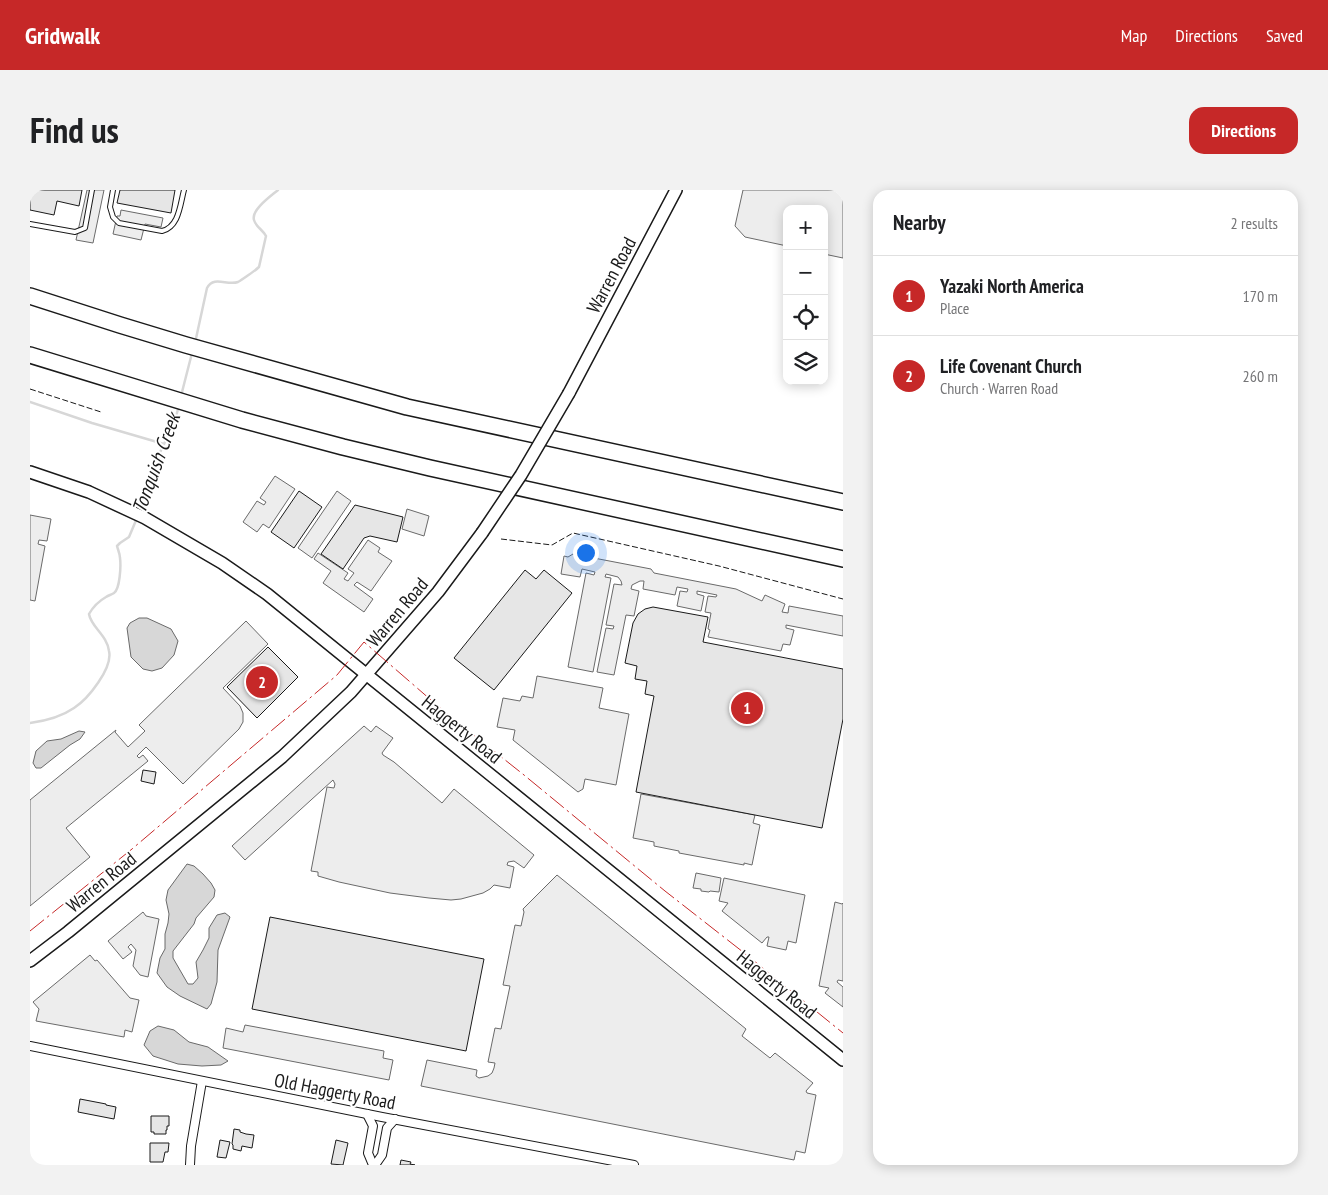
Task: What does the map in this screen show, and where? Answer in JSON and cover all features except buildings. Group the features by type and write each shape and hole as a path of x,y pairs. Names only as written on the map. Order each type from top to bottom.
{"highway":[{"path":"30,296 120,326 407,407 843,502"},
{"path":"30,355 180,401 343,447 843,559"}],"main road":[{"name":"Warren Road","path":"30,961 282,757 351,692 438,592 482,533 521,475 569,393 676,190"},
{"name":"Haggerty Road","path":"30,472 89,492 132,511 191,544 244,578 367,674 843,1060"}],"street":[{"name":"Old Haggerty Road","path":"30,1046 367,1114 634,1165"},
{"path":"190,1165 191,1146 202,1081"},
{"path":"367,1114 373,1126 368,1153 374,1165 382,1155 386,1128 395,1119"}],"lane":[{"path":"30,224 75,232 85,228 92,190"},
{"path":"113,190 110,207 113,217 119,223 162,231 168,230 176,222 184,190"}],"shaded area":[{"path":"87,190 104,190 93,243 76,240"},
{"path":"743,190 843,190 843,258 828,255 828,205 783,205 783,245 745,237 735,226"},
{"path":"121,210 163,218 161,227 145,224 141,240 113,234 117,216 120,216"},
{"path":"275,476 295,489 269,528 263,524 257,532 243,522 257,501 264,505 266,502 260,498"},
{"path":"337,491 351,501 312,558 298,548"},
{"path":"407,509 429,516 424,536 402,529"},
{"path":"30,515 51,519 47,541 39,540 38,544 45,546 35,601 30,600"},
{"path":"368,540 380,548 378,552 392,561 371,591 357,582 354,585 373,599 364,612 323,583 331,571 314,559 318,553 348,573 344,579 348,581 354,573 348,569"},
{"path":"573,554 651,569 654,573 736,589 762,601 765,595 785,604 782,612 788,613 789,606 843,616 843,636 786,625 786,628 794,630 790,645 783,644 781,651 708,637 711,613 705,612 708,596 716,597 717,595 697,591 697,594 704,596 701,611 677,606 680,591 687,592 688,589 677,587 675,595 643,589 644,581 640,581 632,585 631,589 639,591 634,616 626,615 614,675 597,672 606,628 613,629 614,626 606,625 614,584 622,585 618,577 606,574 605,577 611,578 593,672 568,667 586,573 594,575 595,572 582,569 580,577 561,574 564,556 568,557"},
{"path":"139,618 147,618 171,629 178,641 174,655 162,668 152,671 143,669 131,657 127,628 130,623"},
{"path":"246,621 268,644 223,688 240,706 243,713 243,722 239,729 183,784 146,747 137,756 139,758 143,755 148,761 66,828 90,857 30,906 30,800 116,730 115,732 128,747 145,731 139,725"},
{"path":"537,676 603,688 599,708 629,714 616,785 585,779 583,789 578,792 513,740 515,730 497,727 503,698 520,701 522,696 533,698"},
{"path":"364,726 371,732 376,726 393,738 382,753 383,755 394,762 442,803 454,789 534,855 524,868 514,861 508,862 507,865 514,867 510,888 494,885 483,893 451,900 390,893 318,876 318,872 311,871 327,787 334,788 333,780 245,860 232,846"},
{"path":"79,731 85,732 80,739 41,768 36,768 33,763 36,751 47,741 61,739"},
{"path":"641,794 755,815 753,823 760,825 752,865 679,853 679,851 654,846 654,842 633,838"},
{"path":"187,864 194,866 203,874 215,890 214,897 196,918 194,924 173,951 173,958 188,984 193,984 198,978 196,962 209,938 209,928 217,915 225,913 230,917 218,950 217,982 211,1004 207,1009 180,996 167,987 157,973 160,958 165,949 165,934 169,914 166,900 168,890"},
{"path":"696,873 721,878 719,892 701,891 701,889 693,888"},
{"path":"557,875 746,1029 742,1036 770,1058 775,1053 813,1083 806,1091 816,1095 805,1153 796,1151 794,1160 421,1086 427,1060 477,1070 476,1076 479,1078 492,1073 495,1063 488,1062 495,1028 501,1029 510,986 503,985 515,925 521,926 523,909"},
{"path":"724,878 805,895 796,943 788,941 786,950 767,946 769,937 762,943 722,911 728,903 719,901"},
{"path":"835,902 843,903 843,981 838,980 837,982 843,987 843,1007 825,993 829,988 819,986"},
{"path":"143,912 146,916 159,919 148,977 140,975 133,966 136,950 131,944 128,947 132,952 123,959 108,941"},
{"path":"90,955 95,961 97,960 130,998 139,1000 132,1032 125,1030 124,1037 36,1021 39,1009 33,1002"},
{"path":"245,1025 384,1051 383,1058 393,1060 389,1080 223,1048 226,1028 243,1032"},
{"path":"158,1026 174,1030 189,1042 208,1047 228,1061 221,1065 202,1066 178,1064 153,1056 144,1045 150,1031"}],"waterway":[{"name":"Tonquish Creek","path":"195,343 207,288 210,284 217,281 238,282 259,267 266,236 255,222 254,216 262,204 278,190"},
{"name":"Tonquish Creek","path":"181,396 192,353"},
{"path":"30,402 164,444"},
{"name":"Tonquish Creek","path":"139,511 154,465 174,423 179,406"},
{"name":"Tonquish Creek","path":"30,723 64,714 80,704 103,674 109,658 108,645 90,619 89,614 99,602 116,591 119,582 120,566 120,555 117,546 129,537 137,518"}],"fence":[{"path":"30,389 101,412"},
{"path":"501,539 552,545 573,533 719,566 843,599"}],"power":[{"path":"30,931 132,849 337,675 364,642 446,713 843,1033"}],"place":[{"name":"Life Covenant Church","path":"262,682"},
{"name":"Yazaki North America","path":"747,708"}]}
